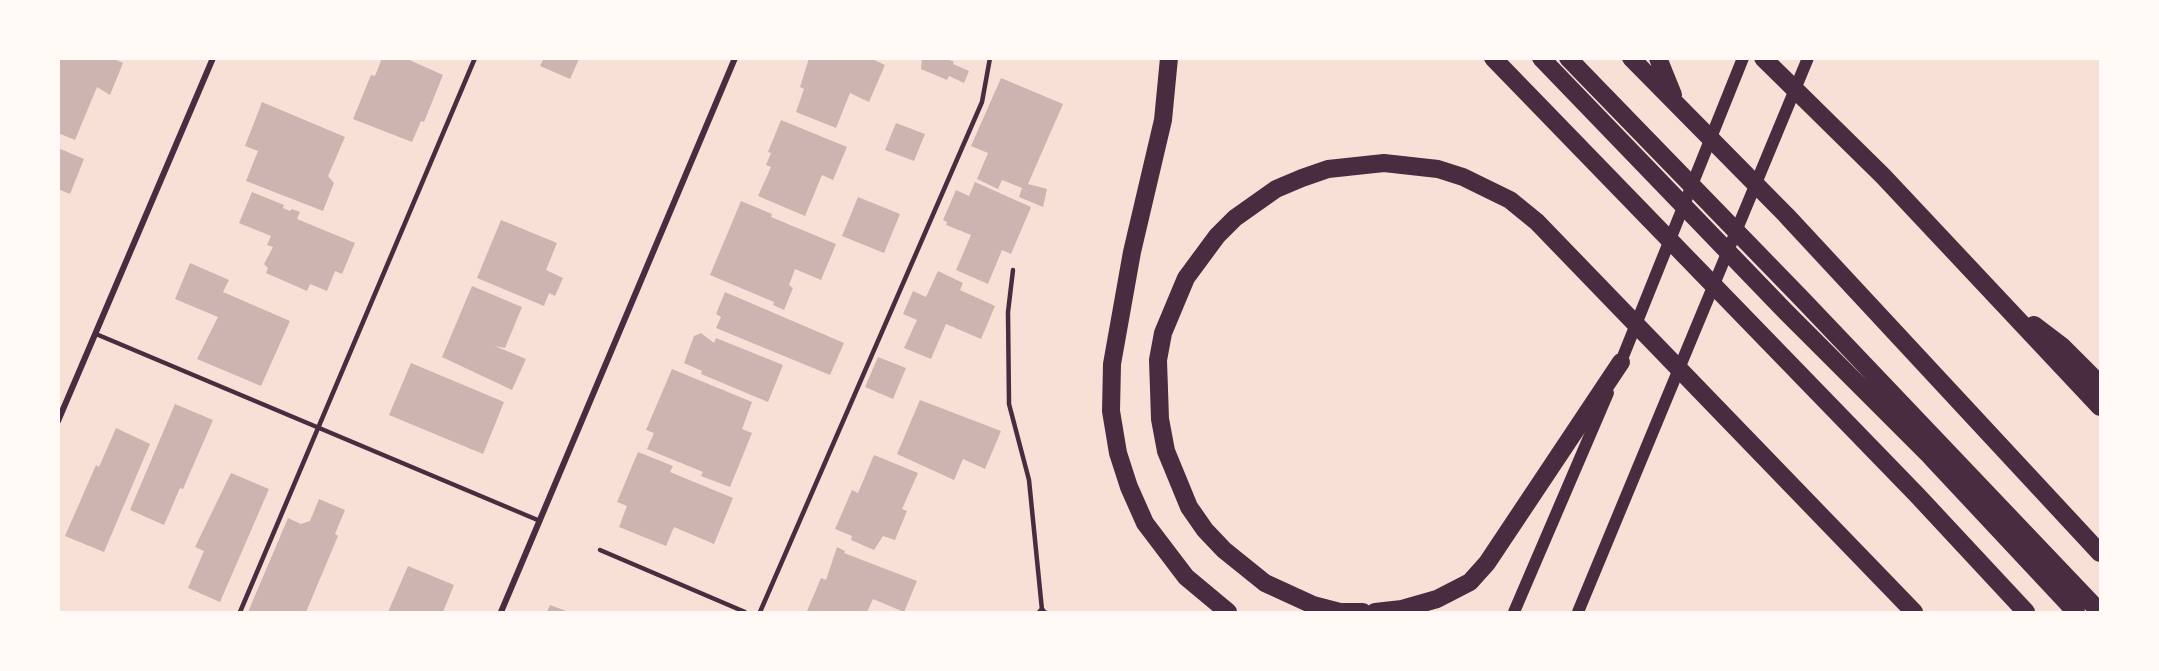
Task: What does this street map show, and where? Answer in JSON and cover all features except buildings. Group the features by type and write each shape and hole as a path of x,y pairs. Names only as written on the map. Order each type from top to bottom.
{"highway":[{"path":"1169,58 1163,120 1132,252 1112,364 1111,411 1118,453 1129,487 1145,523 1186,577 1228,612"},
{"path":"1493,58 1917,495 2026,612"},
{"path":"1541,58 1785,311 1930,456 2076,612"},
{"path":"1568,58 1803,299 2100,612"},
{"path":"1631,58 1794,224 2100,553"},
{"path":"1658,58 1678,105"},
{"path":"1763,58 1883,176 2100,407"},
{"path":"1363,612 1340,612 1313,605 1273,587 1243,567 1205,530 1189,507 1166,451 1160,419 1158,360 1163,333 1186,278 1217,236 1235,218 1276,189 1302,178 1346,166 1384,163 1438,169 1463,177 1510,200 1537,222 1914,612"},
{"path":"1992,293 2063,347 2100,384"},
{"path":"1375,612 1402,609 1437,599 1470,582 1487,563 1621,362"},
{"path":"2008,594 2016,612"}],"main road":[{"path":"1514,612 1621,362 1743,58"},
{"path":"1578,612 1668,400 1808,58"}],"street":[{"path":"58,421 213,58"},
{"path":"501,612 735,58"}],"lane":[{"path":"240,612 475,58"},
{"path":"760,612 982,102 990,58"},
{"path":"1013,270 1008,312 1009,404 1029,480 1042,612"},
{"path":"96,334 540,521"},
{"path":"600,550 745,612"}]}
